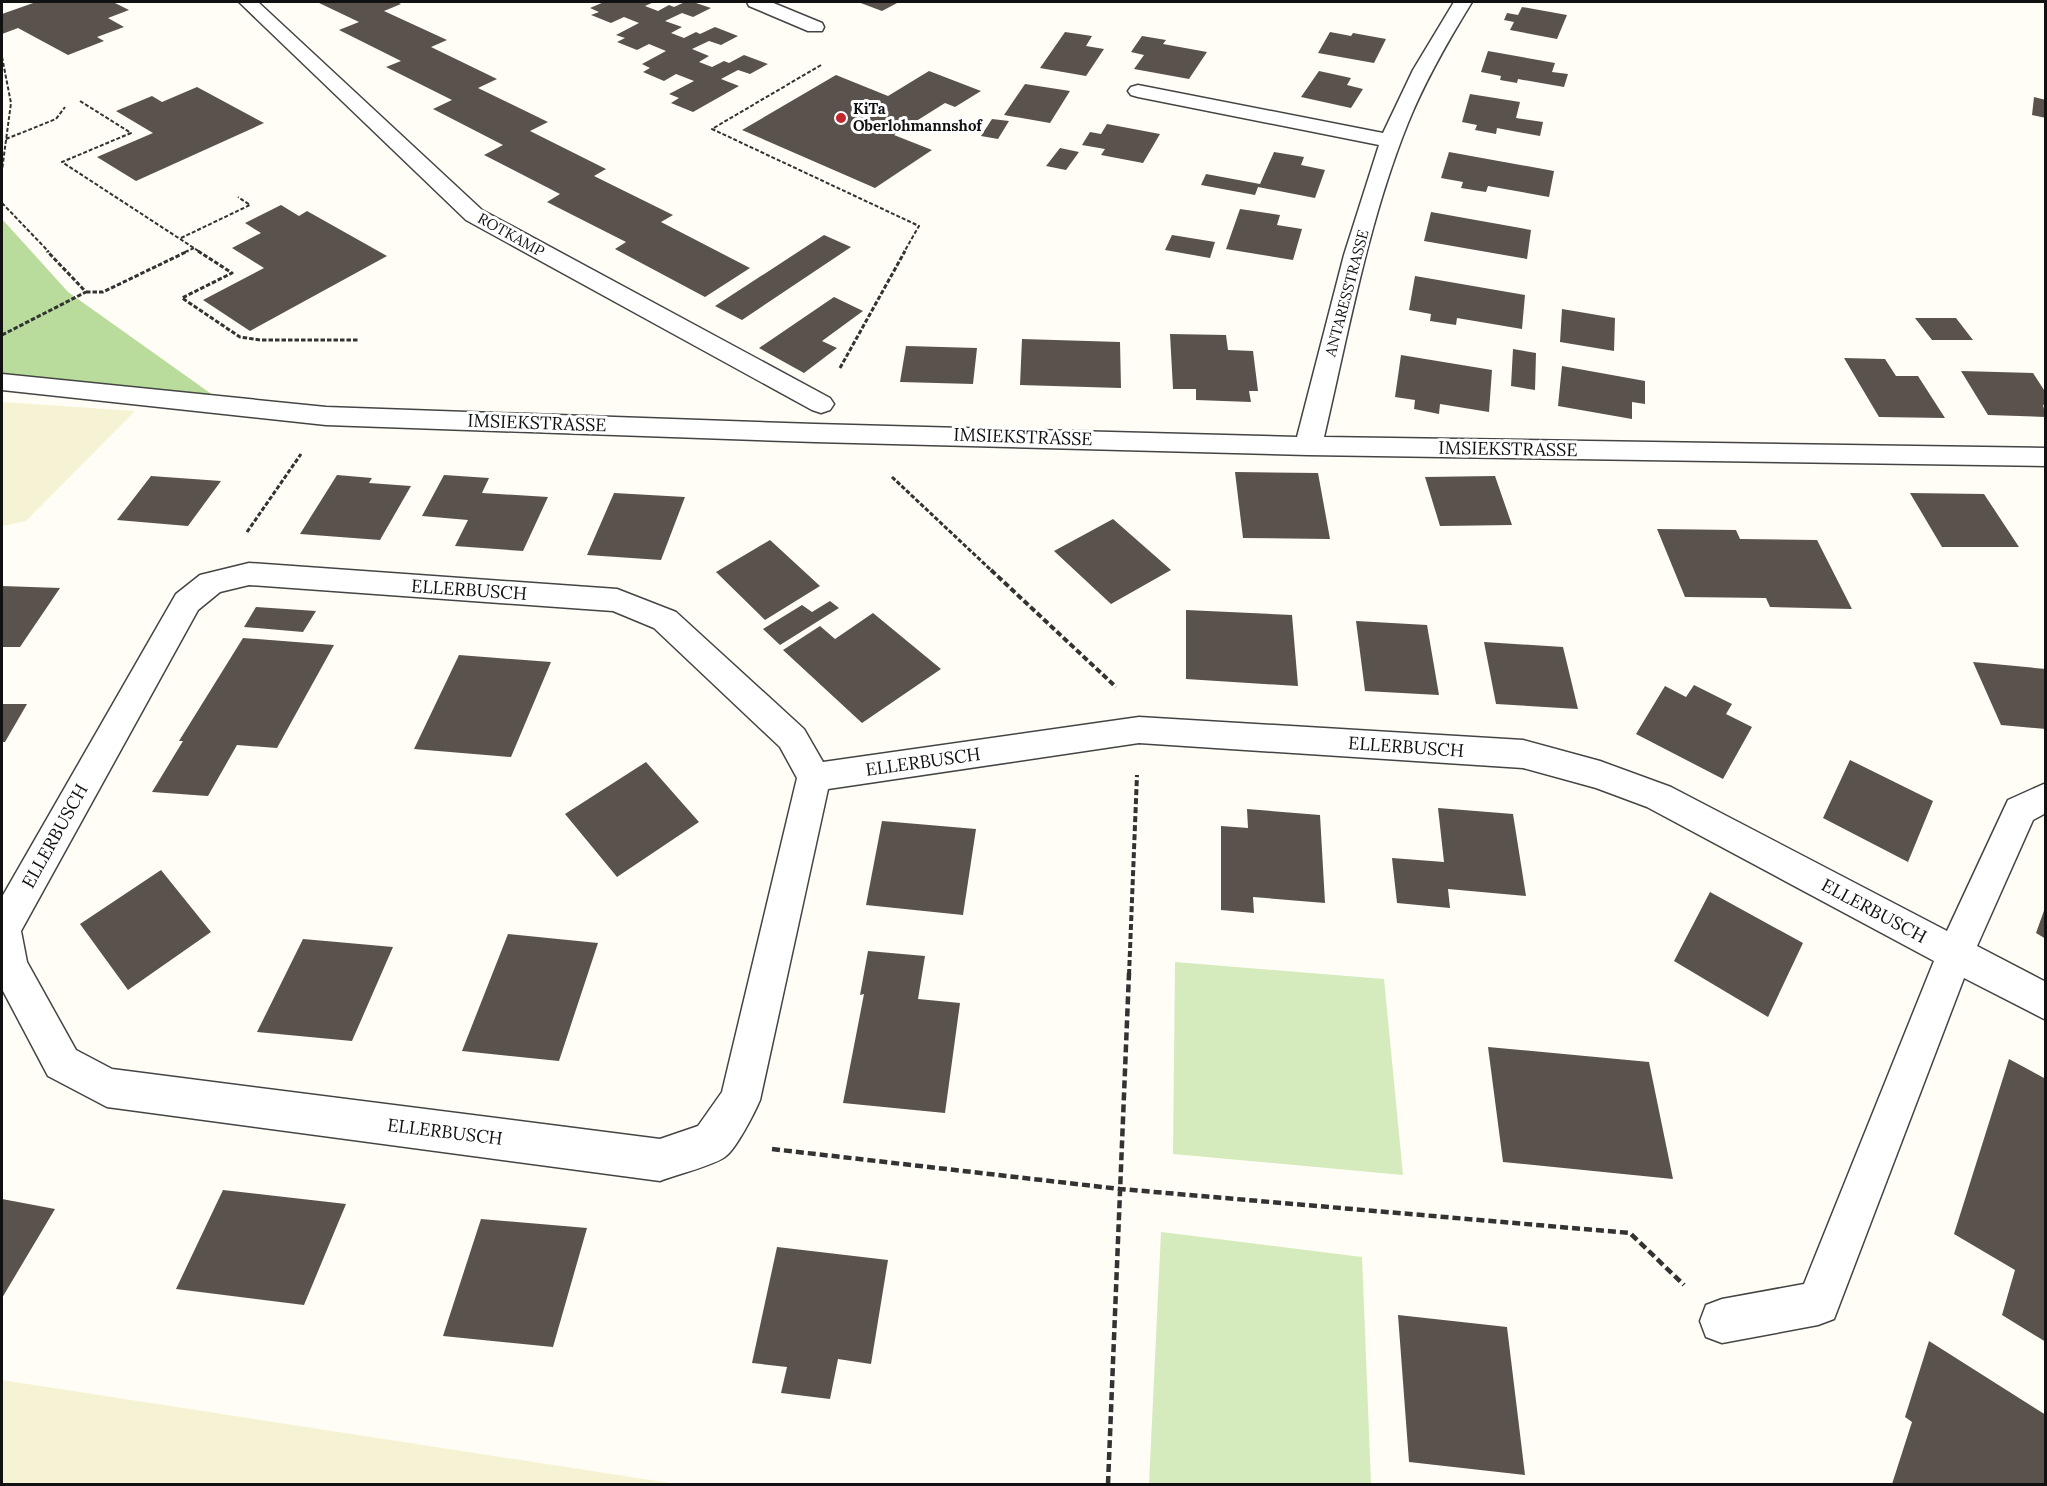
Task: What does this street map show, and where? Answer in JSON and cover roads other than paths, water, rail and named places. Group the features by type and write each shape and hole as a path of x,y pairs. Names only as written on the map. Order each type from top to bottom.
{"street":[{"name":"ROTKAMP","path":"248,2 474,215 820,404"},
{"path":"756,2 815,27"},
{"name":"ANTARESSTRASSE","path":"1308,446 1354,259 1391,141 1424,70 1463,2"},
{"path":"1138,91 1391,141"},
{"name":"IMSIEKSTRASSE","path":"2,382 327,416 1308,446 2046,457"},
{"name":"ELLERBUSCH","path":"249,574 617,600 665,620 792,738 814,777 740,1100 712,1142 660,1160 107,1088 62,1063 9,966 2,930 187,602 211,583 249,574"},
{"name":"ELLERBUSCH","path":"814,777 1139,730 1523,754 1589,772 1659,797 2046,1002"},
{"path":"1722,1321 1818,1303 1955,954 2020,810 2046,797"}],"place":[{"name":"KiTa Oberlohmannshof","path":"841,118"}]}
